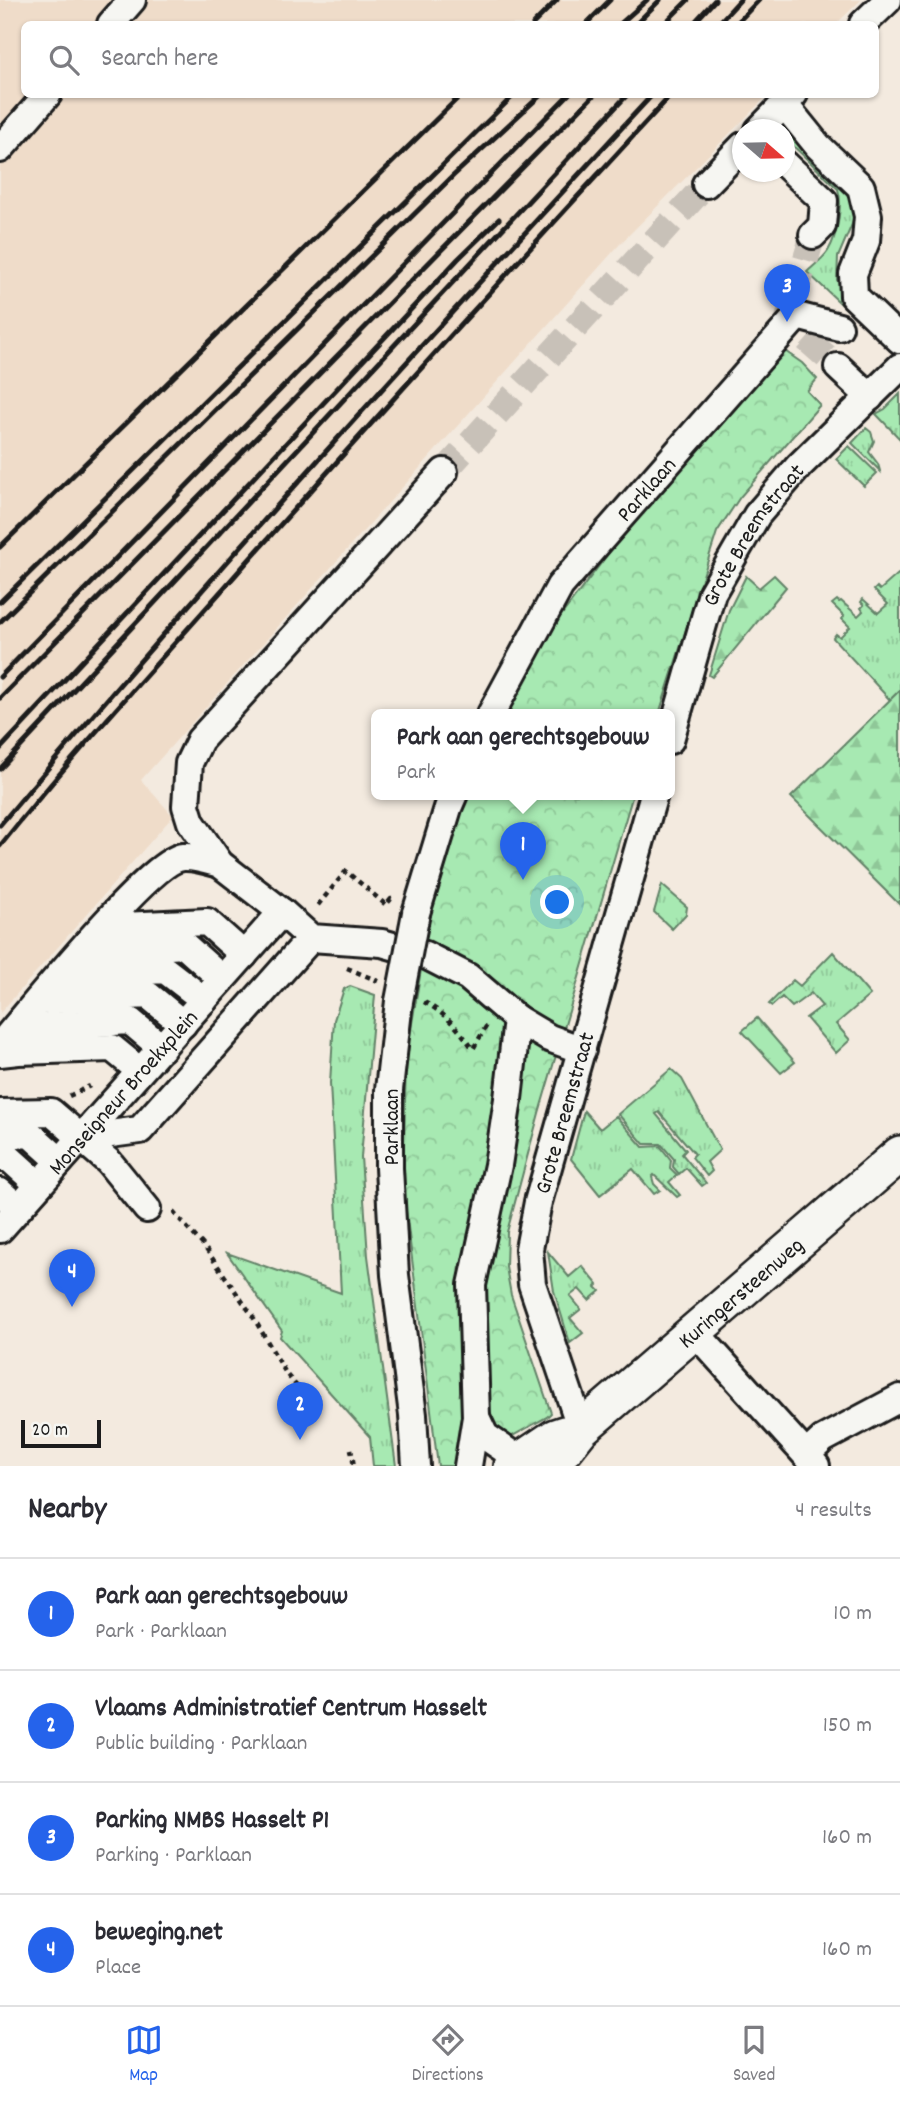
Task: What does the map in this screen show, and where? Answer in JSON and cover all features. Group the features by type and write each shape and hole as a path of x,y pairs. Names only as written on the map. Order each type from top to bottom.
{"main road":[{"name":"Kuringersteenweg","path":"526,1464 565,1448 581,1429 900,1154"}],"street":[{"path":"114,21 132,0"},
{"path":"866,21 888,0"},
{"path":"0,149 45,98"},
{"path":"770,119 789,99 818,146 861,187 868,216 866,241 853,274 854,296 900,340"},
{"path":"706,184 732,157"},
{"path":"795,173 824,201 821,226 814,235"},
{"name":"Parklaan","path":"494,709 560,586 797,316 839,327"},
{"path":"838,367 870,397"},
{"name":"Grote Breemstraat","path":"675,722 712,593 757,515 799,466 900,367"},
{"path":"444,472 200,740 189,763 186,806 191,822 220,864 311,938 382,943 425,955 468,977 517,1019 549,1038 582,1050"},
{"name":"Parklaan","path":"416,1466 413,1415 395,1275 389,1168 389,1090 399,1002 416,913 451,800"},
{"name":"Grote Breemstraat","path":"581,1429 532,1284 529,1249 538,1202 652,800"},
{"path":"8,1037 103,927 154,873 181,857 220,864"},
{"name":"Monseigneur Broekxplein","path":"0,1229 9,1200 39,1185 282,912"},
{"path":"103,927 206,922 244,955"},
{"path":"81,1138 140,1130 311,938"},
{"path":"81,952 184,945 222,979"},
{"path":"60,976 165,970 204,1000"},
{"path":"38,1001 148,995 183,1024"},
{"path":"468,1466 476,1417 472,1285 498,1165 517,1019"},
{"path":"8,1037 130,1021 162,1048"},
{"path":"0,1054 112,1048 141,1071"},
{"path":"0,1114 51,1112 158,1208"},
{"path":"0,1136 30,1134 60,1161"},
{"path":"0,1158 9,1158 39,1185"},
{"path":"694,1331 811,1460 823,1439 900,1398"},
{"path":"476,1417 485,1436 526,1464"}],"path":[{"path":"318,905 346,871 386,905"},
{"path":"158,1208 203,1245 252,1315 287,1375 317,1409"},
{"path":"351,1449 355,1466"}],"shaded area":[{"path":"0,0 861,0 839,21 21,21 21,98 765,98 744,119 732,119 732,131 620,244 141,780 173,816 0,1013"}],"green space":[{"path":"795,136 846,184 855,204 853,222 838,257 837,280 850,301 887,340 885,345 807,272 828,251 834,237 840,204 838,189 795,148"},
{"path":"782,349 802,363 817,379 807,391 820,405 740,497 717,532 661,709 507,709 544,638 669,474"},
{"path":"900,394 900,439 876,414"},
{"path":"866,428 871,432 874,441 869,452 880,471 852,443"},
{"path":"849,446 877,473 864,486 836,459"},
{"path":"898,574 900,690 890,700 833,638 836,634 840,637 850,627 832,604 837,600 841,601 858,616 863,611 863,599 878,613 888,604 874,590 877,587 880,590"},
{"path":"774,575 786,587 712,677 709,675 729,610 746,576 759,588"},
{"path":"900,690 900,905 791,797"},
{"path":"467,800 631,800 539,1113 507,1232 506,1267 511,1295 551,1413 458,1466 438,1466 403,1187 406,1059 430,916 449,844"},
{"path":"662,885 687,907 686,914 672,929 654,912"},
{"path":"833,952 870,995 836,1024 850,1040 836,1053 806,1018 822,1006 811,993 792,1007 782,997 772,1006 769,1004 793,980 800,986"},
{"path":"350,986 375,995 361,1157 368,1256 396,1466 373,1466 370,1437 280,1337 282,1331 227,1253 341,1293 330,1083 334,1020 344,989"},
{"path":"757,1018 795,1062 781,1073 742,1031"},
{"path":"671,1069 682,1079 720,1150 707,1162 712,1171 707,1176 692,1157 695,1154 659,1112 656,1114 686,1150 682,1154 706,1183 702,1186 686,1168 679,1174 673,1167 674,1159 661,1144 644,1144 618,1114"},
{"path":"584,1111 600,1129 616,1116 643,1147 660,1146 671,1160 670,1168 677,1175 669,1182 680,1195 677,1197 654,1175 654,1184 660,1190 654,1194 633,1169 600,1195 571,1159"},
{"path":"548,1252 569,1277 582,1266 600,1291 589,1300 579,1289 570,1296 581,1309 570,1318 583,1333 570,1343 554,1291"}],"tunnel":[{"path":"444,472 706,184"},
{"path":"813,235 787,322 838,367"}],"railway":[{"path":"536,21 557,0"},
{"path":"589,21 610,0"},
{"path":"623,21 647,0"},
{"path":"639,21 660,0"},
{"path":"667,21 688,0"},
{"path":"696,21 715,0"},
{"path":"721,21 740,0"},
{"path":"739,21 759,0"},
{"path":"0,547 458,98"},
{"path":"0,602 511,98"},
{"path":"0,622 453,176 538,98"},
{"path":"0,677 565,98"},
{"path":"0,698 591,98"},
{"path":"0,769 624,98"},
{"path":"0,825 240,547 649,98"},
{"path":"0,846 88,741 239,571 668,98"},
{"path":"0,749 458,259 499,219"}],"place":[{"name":"Parking NMBS Hasselt P1","path":"787,322"},
{"name":"Park aan gerechtsgebouw","path":"523,880"},
{"name":"beweging.net","path":"72,1307"},
{"name":"Vlaams Administratief Centrum Hasselt","path":"300,1440"}]}
